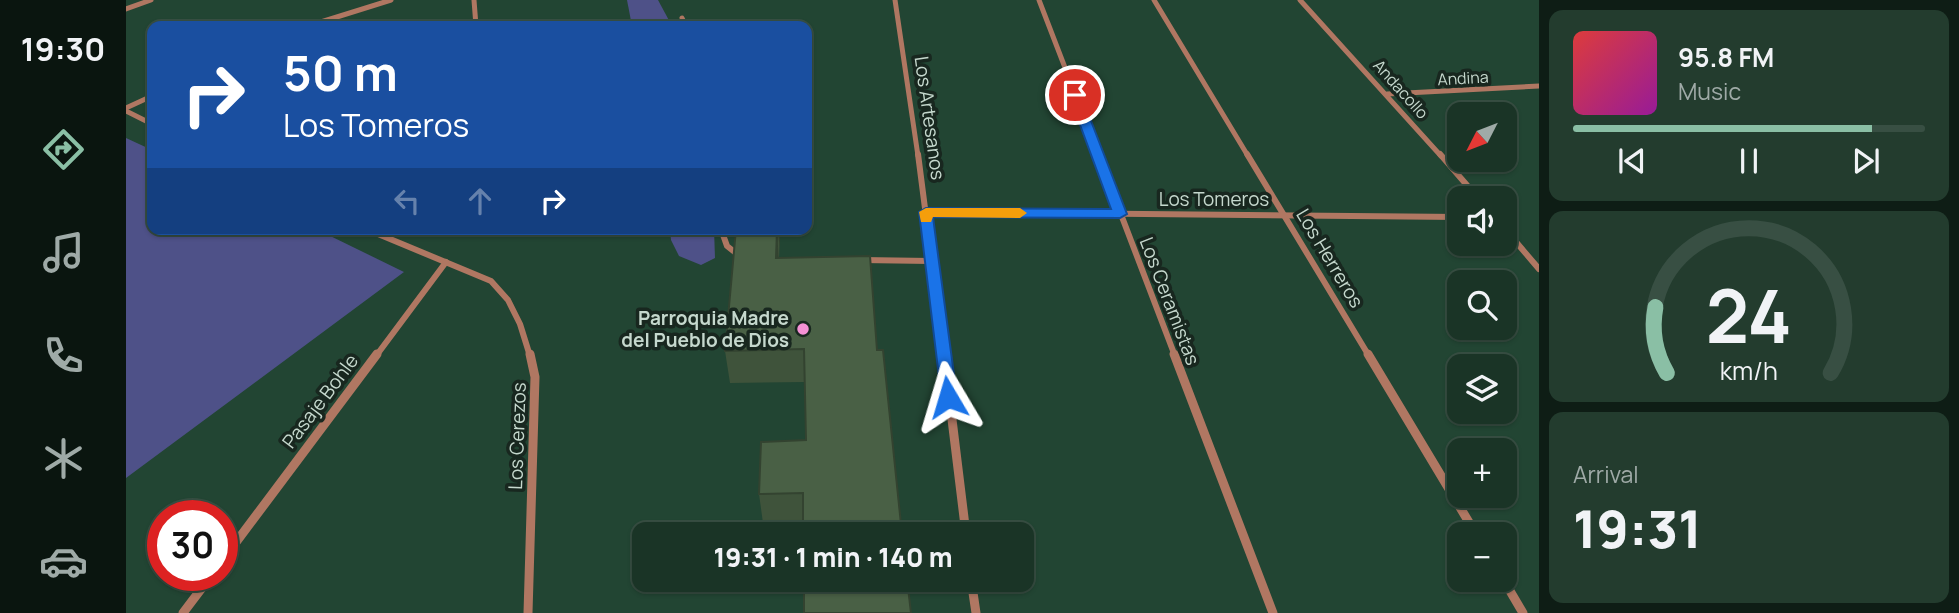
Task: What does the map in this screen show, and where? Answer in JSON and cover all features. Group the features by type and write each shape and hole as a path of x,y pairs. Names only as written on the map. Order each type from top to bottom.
{"street":[{"path":"126,9 151,0"},
{"path":"323,21 391,0"},
{"path":"474,0 476,21"},
{"name":"Los Artesanos","path":"895,0 926,212 964,522"},
{"name":"Los Ceramistas","path":"1038,0 1272,613"},
{"name":"Los Herreros","path":"1154,0 1469,522"},
{"name":"Andacollo","path":"1300,0 1468,186"},
{"name":"Andina","path":"1387,94 1539,86"},
{"path":"126,110 147,99"},
{"path":"126,110 147,121"},
{"name":"Los Tomeros","path":"926,212 1447,217"},
{"name":"Los Cerezos","path":"381,235 491,281 508,300 530,348 535,377 528,613"},
{"path":"722,235 729,250 743,257 756,258"},
{"path":"1517,243 1539,269"},
{"path":"850,259 931,261"},
{"name":"Pasaje Bohle","path":"238,540 446,262"},
{"path":"183,613 200,591"},
{"path":"973,592 976,613"},
{"path":"1511,592 1523,613"}],"shaded area":[{"path":"627,0 658,0 669,21 631,21"},
{"path":"126,138 147,148 147,235 328,235 404,272 126,478"},
{"path":"671,235 714,235 715,258 701,265 679,256"}],"building":[{"path":"735,235 777,235 776,258 870,256 877,350 883,350 901,522 803,522 803,493 759,494 761,442 806,440 804,349 725,351"},
{"path":"804,592 909,592 911,613 804,613"}],"slow traffic":[{"path":"926,219 926,212 1020,213"}],"place":[{"name":"Parroquia Madre del Pueblo de Dios","path":"803,329"}],"route":[{"path":"948,397 926,212 1120,214 1075,95"}]}
